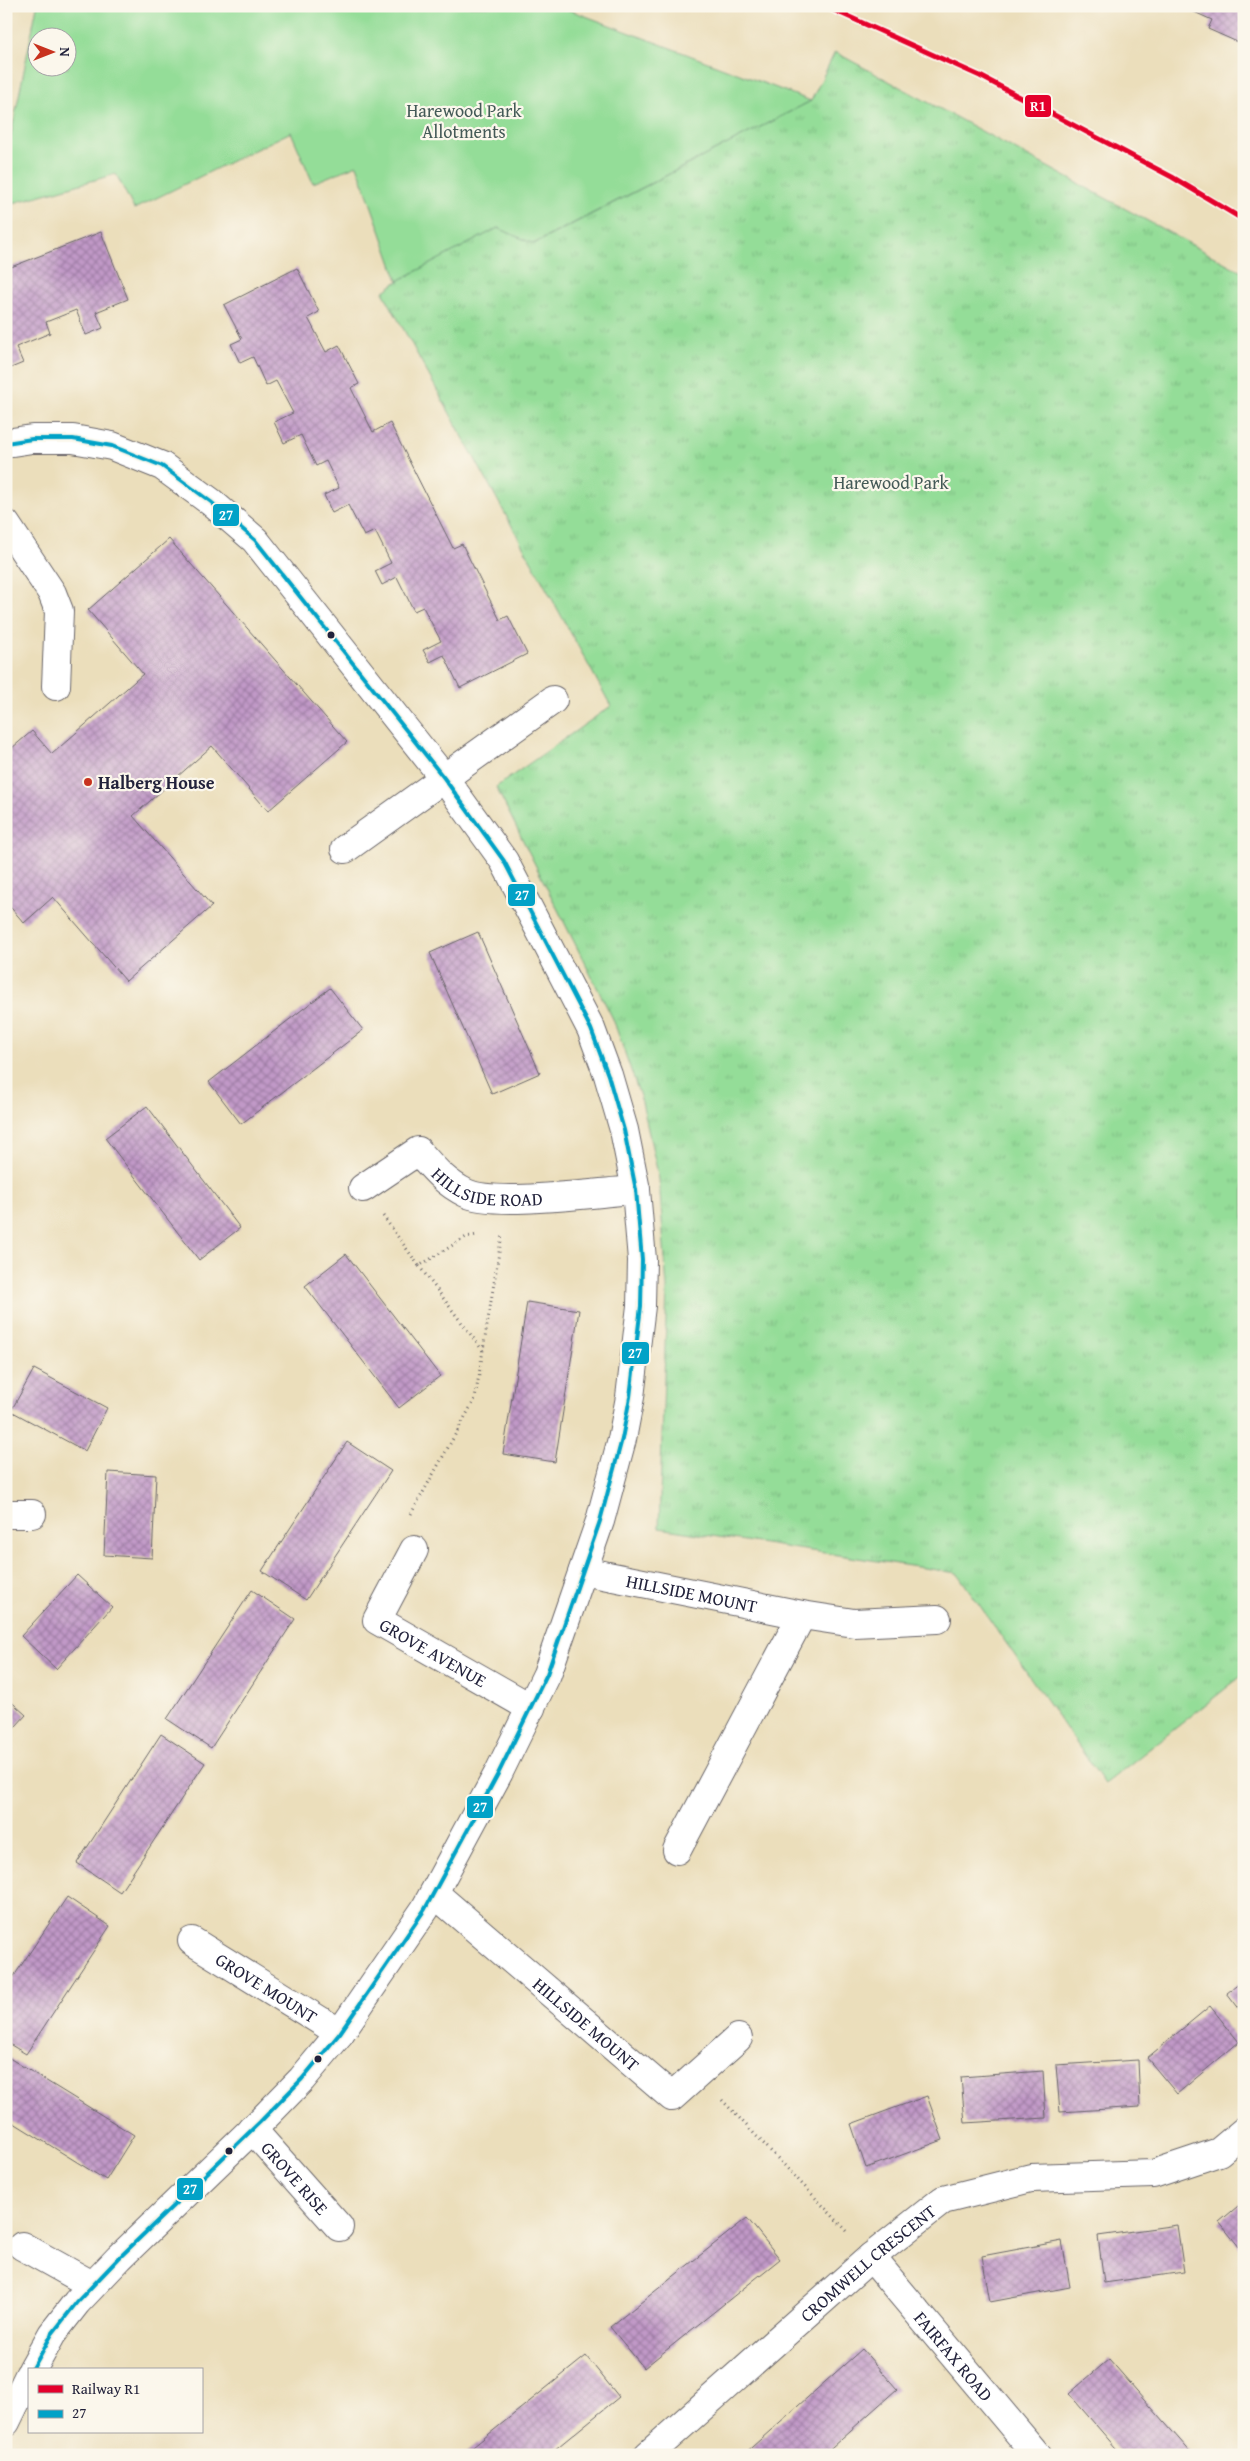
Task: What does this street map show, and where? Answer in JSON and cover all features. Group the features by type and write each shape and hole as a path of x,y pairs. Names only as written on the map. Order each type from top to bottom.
{"street":[{"path":"6,443 32,439 73,439 112,446 162,466 211,502 255,540 444,778 504,860 591,1029 614,1093 636,1190 642,1260 641,1306 635,1364 622,1439 600,1521 547,1674 499,1772 434,1892 340,2033 302,2079 92,2286 52,2334 33,2368"},
{"path":"6,524 52,593 59,610 56,686"},
{"path":"345,850 553,700"},
{"name":"HILLSIDE ROAD","path":"363,1188 418,1151 445,1181 467,1194 494,1200 636,1190"},
{"name":"GROVE AVENUE","path":"414,1550 377,1620 531,1708"},
{"name":"HILLSIDE MOUNT","path":"583,1571 802,1615 854,1623 937,1618"},
{"path":"676,1850 802,1615"},
{"name":"HILLSIDE MOUNT","path":"434,1892 672,2097 738,2038"},
{"name":"GROVE MOUNT","path":"192,1941 340,2033"},
{"name":"GROVE RISE","path":"252,2129 339,2227"},
{"name":"CROMWELL CRESCENT","path":"648,2455 871,2257 944,2200 1031,2178 1153,2174 1219,2152 1244,2131"},
{"path":"22,2246 92,2286"},
{"name":"FAIRFAX ROAD","path":"871,2257 1037,2455"},
{"path":"6,2422 28,2377"}],"path":[{"path":"363,1188 483,1351"},
{"path":"414,1550 396,1542 475,1399 507,1199"},
{"path":"419,1266 466,1237 502,1229"},
{"path":"697,2074 871,2257"}],"green space":[{"name":"Harewood Park Allotments","path":"37,6 559,6 811,101 533,244 498,228 398,281 357,165 313,183 291,132 134,209 116,174 6,205 6,160 28,51 28,78 78,78 78,28 33,28"},
{"name":"Harewood Park","path":"835,52 1244,273 1244,1674 1105,1784 957,1573 659,1528 667,1288 659,1179 642,1102 613,1019 496,787 611,706 383,292 398,281 498,228 534,244 811,101"}],"building":[{"path":"1181,6 1244,6 1244,45 1208,29 1212,20"},
{"path":"101,232 128,299 96,312 103,328 86,335 76,310 46,322 50,333 16,347 23,363 6,370 6,269"},
{"path":"297,268 319,312 308,318 326,352 339,345 359,384 351,388 373,432 390,423 453,548 462,544 500,620 508,616 527,654 460,688 444,655 430,662 423,650 441,641 423,607 414,611 397,577 382,585 375,571 391,563 375,531 364,536 348,505 332,513 324,495 339,488 326,461 316,466 301,435 284,443 274,422 293,413 276,381 266,386 253,357 240,363 231,344 242,339 224,305"},
{"name":"Halberg House","path":"169,539 347,742 268,811 212,746 133,816 212,906 126,981 53,897 24,923 6,902 6,742 12,748 32,731 52,754 143,674 88,610"},
{"path":"478,932 540,1073 492,1094 430,953"},
{"path":"330,988 363,1030 241,1124 209,1082"},
{"path":"147,1106 240,1228 199,1260 105,1138"},
{"path":"346,1254 440,1376 399,1408 305,1286"},
{"path":"527,1302 579,1310 555,1462 503,1454"},
{"path":"34,1369 107,1408 85,1451 11,1411"},
{"path":"347,1442 391,1471 306,1600 262,1571"},
{"path":"108,1472 156,1475 152,1558 104,1555"},
{"path":"77,1575 112,1607 56,1669 21,1636"},
{"path":"252,1590 295,1619 211,1748 167,1719"},
{"path":"6,1697 26,1715 6,1737"},
{"path":"161,1734 205,1763 120,1892 77,1863"},
{"path":"67,1897 110,1926 26,2054 6,2042 6,1988"},
{"path":"1244,1980 1244,2015 1227,1993"},
{"path":"1210,2006 1239,2042 1177,2094 1147,2058"},
{"path":"6,2056 134,2135 106,2180 6,2118"},
{"path":"1138,2060 1140,2107 1060,2112 1056,2065"},
{"path":"1043,2071 1046,2118 965,2123 961,2077"},
{"path":"927,2096 943,2140 866,2168 851,2124"},
{"path":"1244,2201 1244,2253 1219,2222"},
{"path":"747,2218 780,2259 644,2368 610,2327"},
{"path":"1177,2225 1184,2272 1104,2283 1098,2236"},
{"path":"1062,2241 1070,2287 990,2302 982,2256"},
{"path":"862,2349 897,2389 823,2455 743,2455"},
{"path":"586,2356 619,2397 548,2455 463,2455"},
{"path":"1109,2359 1193,2455 1122,2455 1069,2394"}],"rail line":[{"name":"R1","path":"825,6 980,76 1172,177 1244,220"}],"transit line":[{"name":"27","path":"6,443 32,439 73,439 112,446 162,466 211,502 255,540 444,778 504,861 591,1029 608,1075 624,1130 636,1190 642,1260 641,1306 630,1397 622,1439 600,1521 547,1674 499,1772 425,1909 340,2033 302,2079 119,2258 77,2302 52,2334 33,2368"}],"place":[{"name":"Halberg House","path":"88,782"}]}
